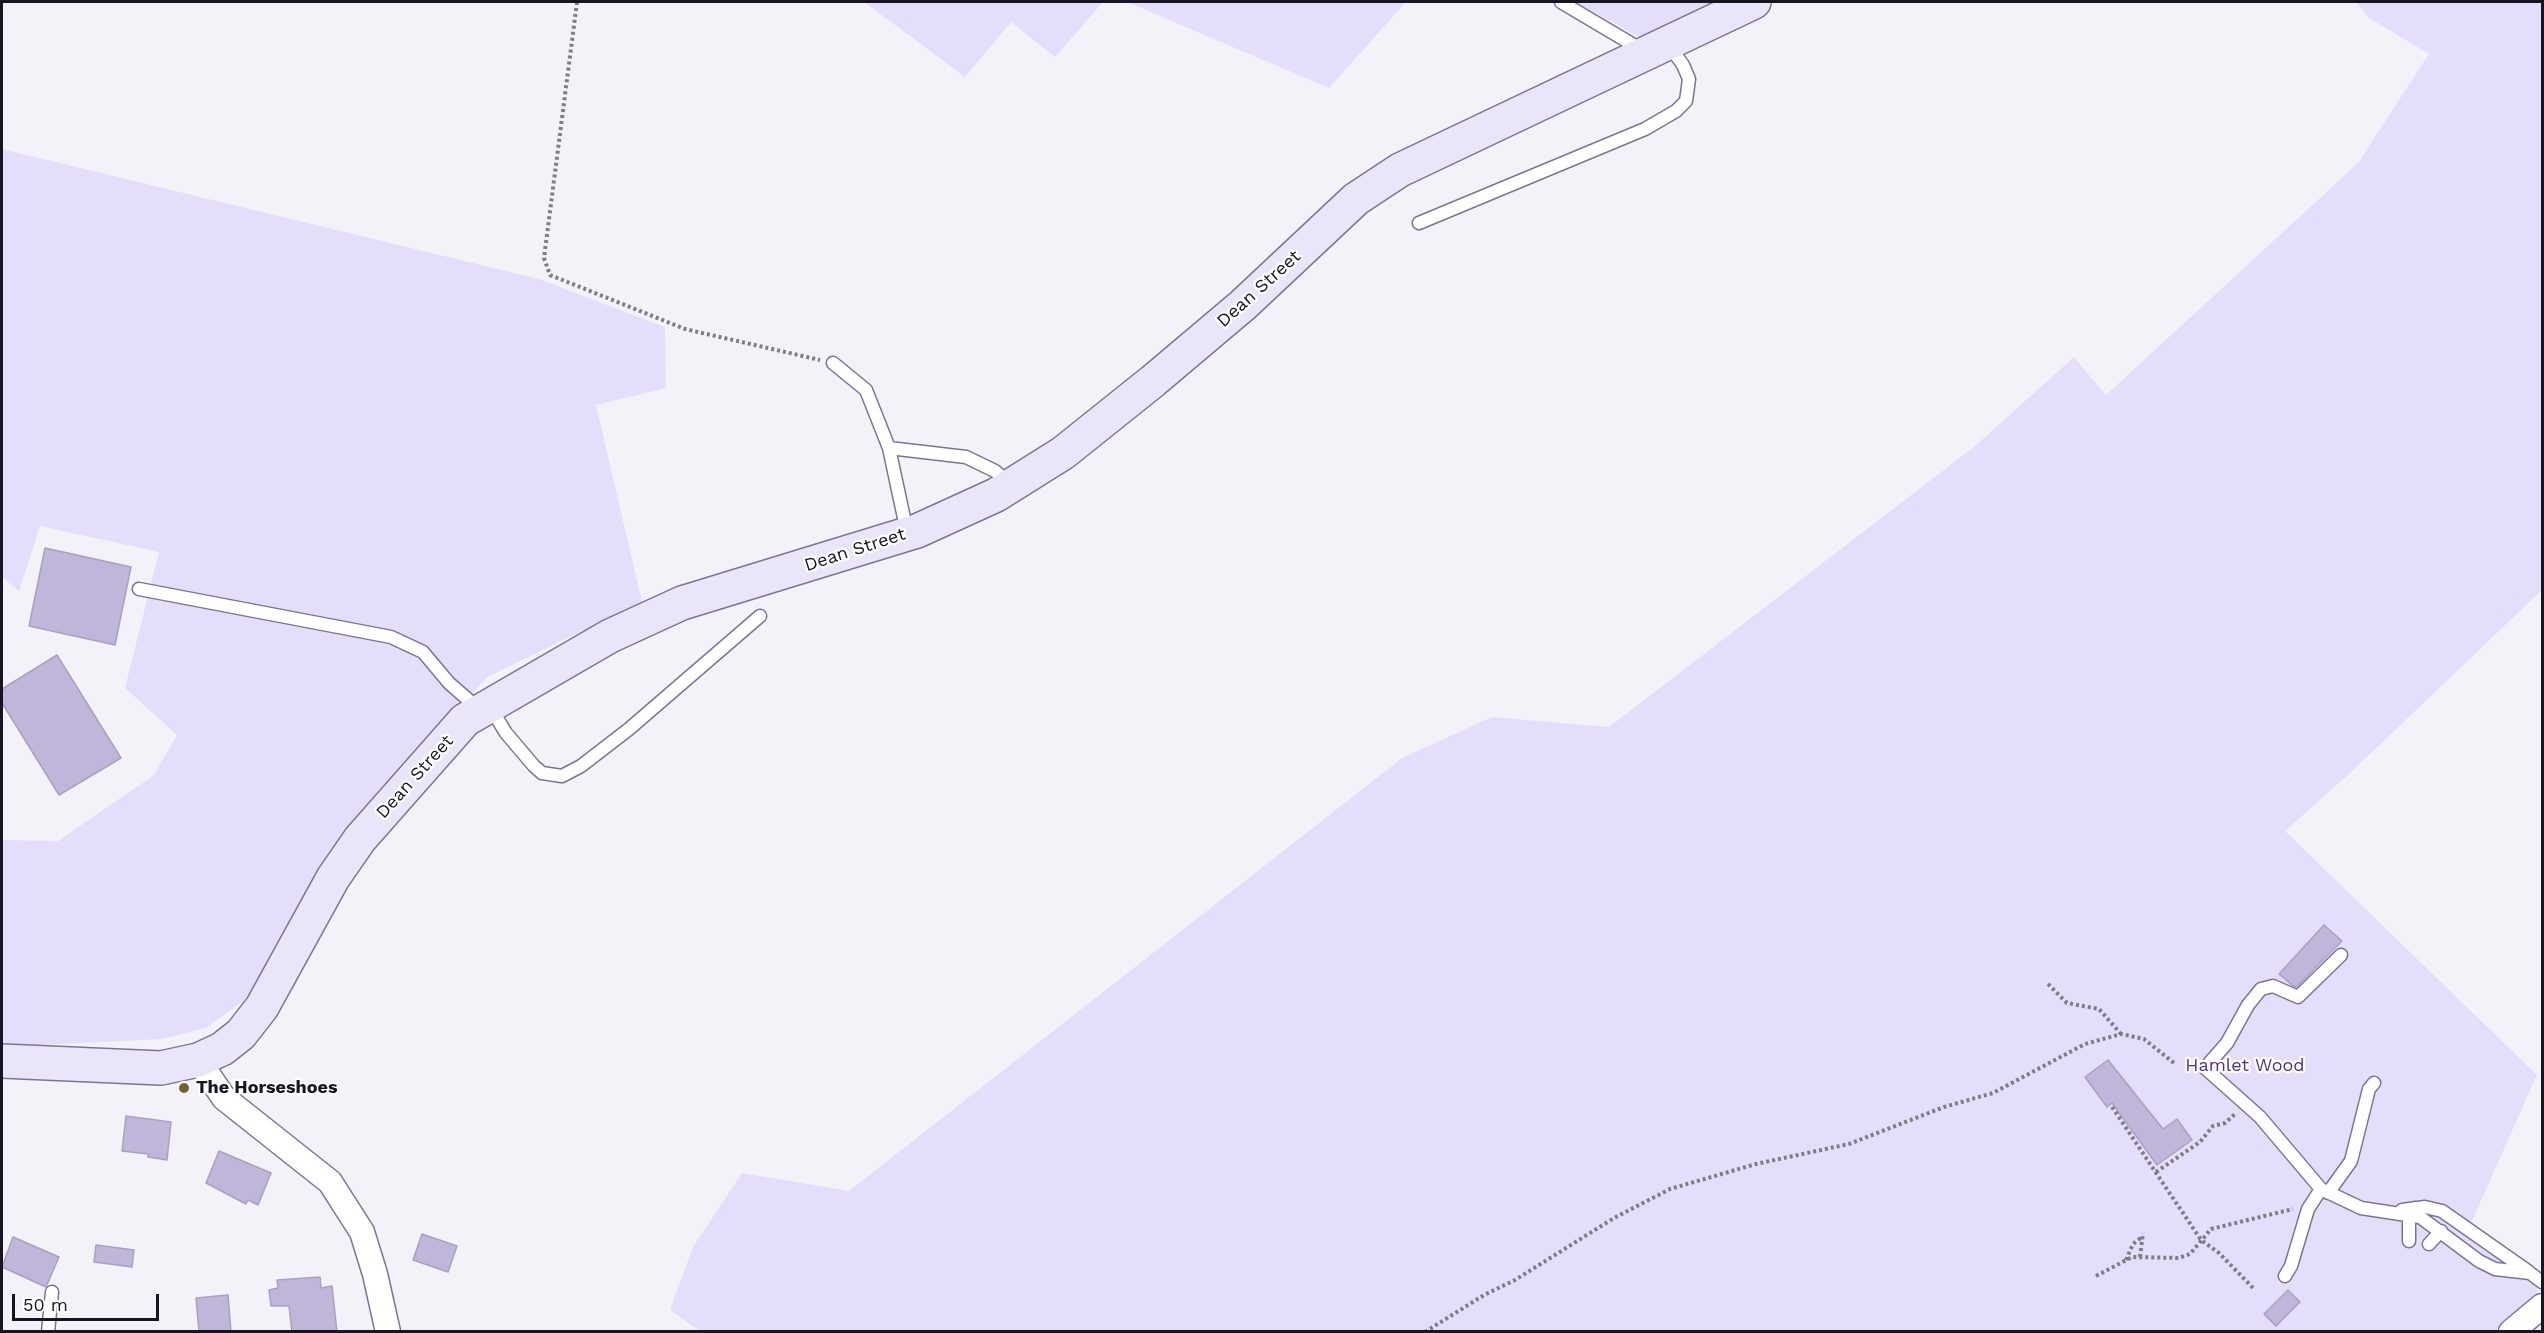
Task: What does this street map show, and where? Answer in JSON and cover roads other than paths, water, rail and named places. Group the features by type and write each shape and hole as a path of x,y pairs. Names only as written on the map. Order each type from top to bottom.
{"street":[{"name":"Dean Street","path":"2,1061 161,1068 198,1060 222,1049 241,1034 280,978 333,878 360,839 465,720 610,636 682,603 908,533 996,495 1063,453 1153,381 1243,305 1356,199 1400,170 1754,2"},
{"path":"198,1060 224,1098 330,1182 362,1232 388,1332"},
{"path":"2511,1332 2542,1306"}],"lane":[{"path":"1419,223 1645,129 1677,111 1686,101 1689,79 1683,65 1657,48 1561,2"},
{"path":"833,363 866,390 889,448 908,533"},
{"path":"889,448 966,457 995,471 1011,486"},
{"path":"139,589 391,638 423,652 449,683 485,709 534,766 542,772 562,776 581,766 629,729 760,616"},
{"path":"2342,955 2298,997 2272,986 2261,989 2248,1005 2227,1043 2205,1068 2271,1129 2324,1191 2361,1208 2390,1212 2442,1211 2516,1268 2530,1273 2542,1282"},
{"path":"2285,1276 2291,1266 2309,1209 2351,1161 2369,1089 2374,1083"},
{"path":"2413,1211 2479,1261 2495,1269 2516,1268"},
{"path":"2409,1240 2413,1211"},
{"path":"2429,1244 2441,1231"},
{"path":"48,1332 52,1292"}],"place":[{"name":"The Horseshoes","path":"184,1088"}],"park label":[{"name":"Hamlet Wood","path":"2245,1066"}]}
